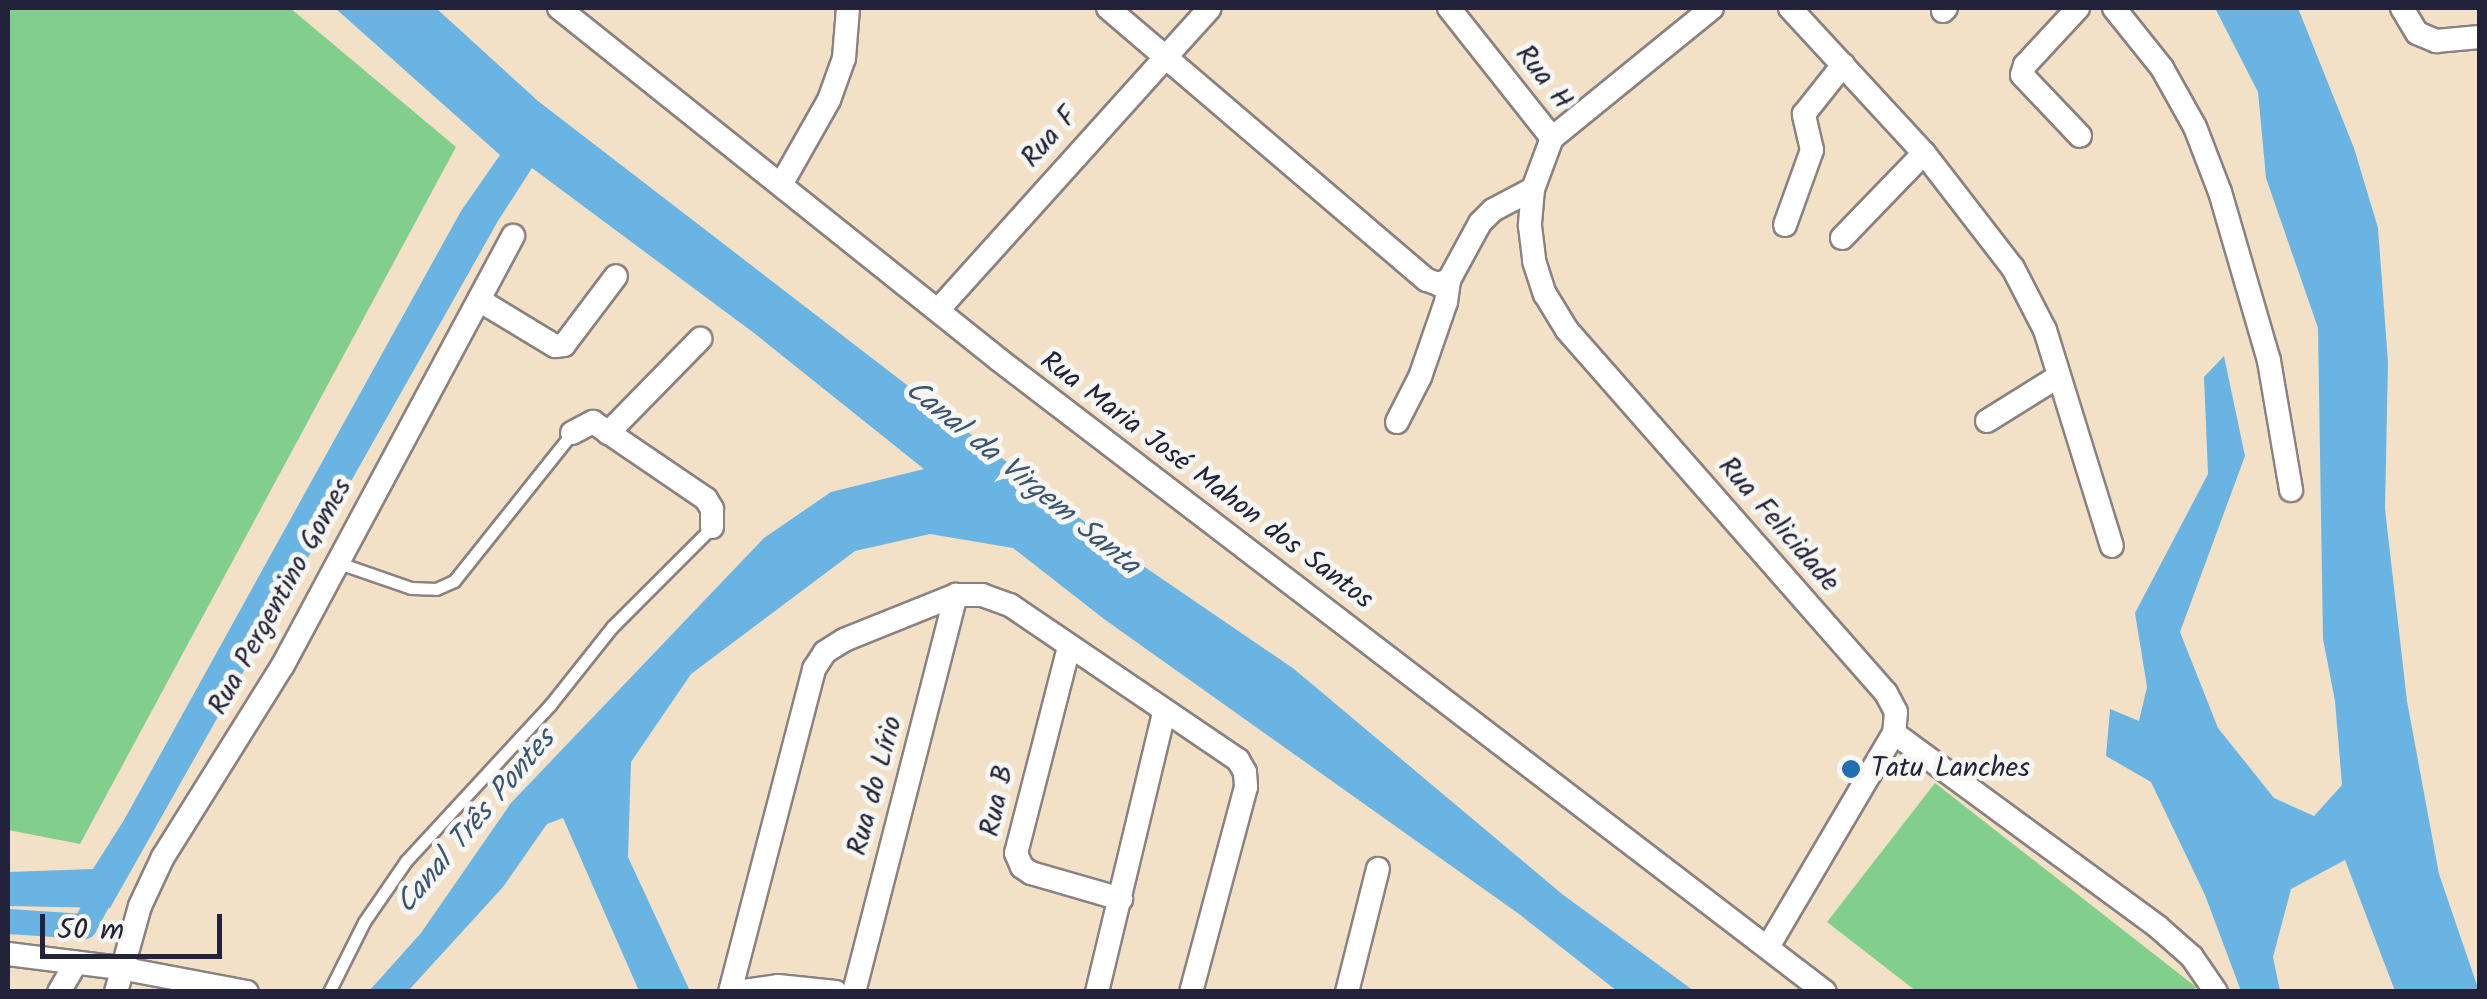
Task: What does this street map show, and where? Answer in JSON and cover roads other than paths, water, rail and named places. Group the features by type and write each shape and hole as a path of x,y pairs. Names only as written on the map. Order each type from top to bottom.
{"street":[{"name":"Rua Maria José Mahon dos Santos","path":"559,8 938,310 1825,992"},
{"path":"782,182 829,100 844,58 848,8"},
{"path":"1108,8 1428,280 1438,284 1448,280"},
{"name":"Rua F","path":"938,310 1164,54 1210,8"},
{"name":"Rua H","path":"1449,8 1552,138"},
{"path":"1552,138 1712,8"},
{"path":"1790,8 1924,153 2013,268 2045,330 2112,546"},
{"path":"2078,8 2026,64 2022,74 2080,136"},
{"path":"2114,8 2162,68 2196,127 2220,192 2269,361 2290,490"},
{"path":"2402,8 2417,33 2436,41 2480,37"},
{"path":"1785,224 1812,150 1804,114 1843,65"},
{"name":"Rua Felicidade","path":"1552,138 1533,189 1534,261 1545,294 1567,330 1886,693 1896,712 1894,734"},
{"path":"1842,238 1924,153"},
{"path":"1397,422 1420,377 1446,302 1448,280 1480,222 1493,210 1533,189"},
{"name":"Rua Pergentino Gomes","path":"116,992 140,906 163,857 283,665 513,236"},
{"path":"478,300 555,346 564,345 616,276"},
{"path":"608,433 700,339"},
{"path":"1987,421 2059,376"},
{"path":"572,433 592,422 706,499 712,509 712,526"},
{"path":"730,992 814,669 826,652 844,640 956,595 982,595 1010,604 1238,760 1245,772 1246,787 1191,992"},
{"name":"Rua do Lírio","path":"854,992 956,595"},
{"name":"Rua B","path":"1068,647 1016,853 1022,867 1031,873 1121,899"},
{"path":"1097,992 1164,712"},
{"path":"1768,947 1894,734 2158,928 2192,958 2216,992"},
{"path":"1348,992 1378,868"},
{"path":"8,954 120,968 247,992"},
{"path":"59,992 76,962"},
{"path":"737,992 778,986 836,992"}],"lane":[{"path":"336,562 411,588 436,589 454,581 572,433"},
{"path":"329,992 364,922 406,861 550,705 612,627 712,526"}],"water":[{"name":"Canal da Virgem Santa","path":"335,8 436,8 538,101 1133,559 1294,669 1562,894 1694,991 1617,991 1519,914 1104,619 1013,548 930,534 855,551 691,674 631,762 628,857 690,991 639,991 563,818 547,824 503,887 408,991 369,991 421,933 511,803 764,538 831,492 924,469 754,333 532,168 498,221 110,908 8,906 8,872 93,869 124,820 461,211 500,155"},
{"path":"2215,8 2298,8 2354,148 2378,228 2388,362 2385,509 2407,701 2439,874 2479,991 2395,991 2345,860 2291,889 2273,957 2280,991 2241,991 2205,895 2151,782 2106,756 2110,709 2139,721 2147,687 2135,613 2208,474 2204,377 2224,356 2245,456 2180,632 2218,728 2274,798 2314,816 2342,785 2335,701 2323,639 2318,328 2266,178 2258,92"}],"waterway":[{"path":"8,921 84,926 109,879"}],"place":[{"name":"Tatu Lanches","path":"1851,769"}],"water label":[{"name":"Canal Três Pontes","path":"476,822"}]}
